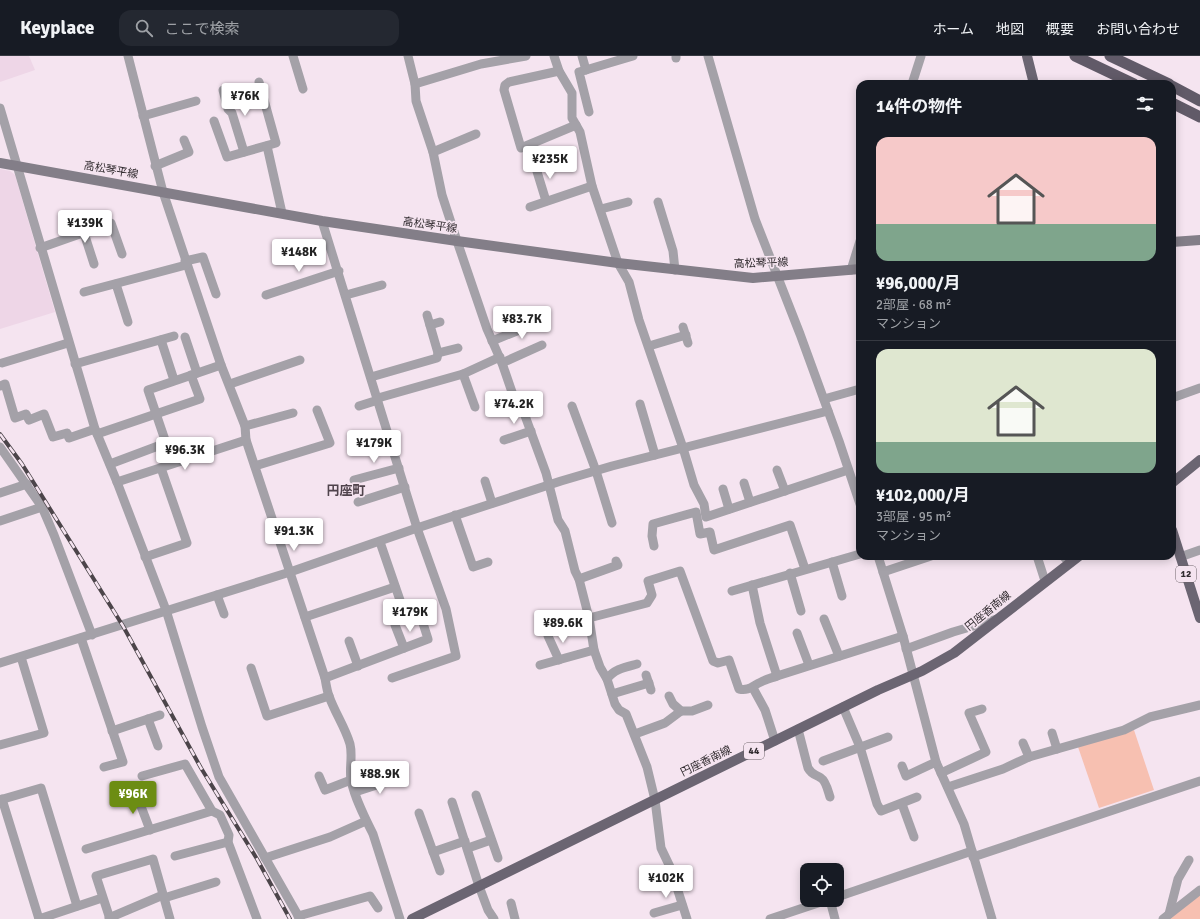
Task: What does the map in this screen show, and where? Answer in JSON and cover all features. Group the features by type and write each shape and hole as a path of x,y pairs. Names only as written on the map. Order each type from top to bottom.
{"highway":[{"path":"1075,56 1126,80"},
{"path":"1110,56 1161,80"},
{"path":"1176,88 1200,101"},
{"path":"1176,105 1200,117"}],"main road":[{"path":"1027,56 1033,80"},
{"name":"高松琴平線","path":"0,163 322,221 456,242 618,263 736,277 776,276 855,270"},
{"path":"1176,242 1200,240"},
{"path":"1176,480 1200,460"},
{"name":"12","path":"1176,544 1200,618"},
{"name":"円座香南線","path":"412,919 843,707 940,662 954,653 1046,581 1065,560"}],"street":[{"path":"128,56 163,192 221,364 245,426 246,440 325,678 329,696 342,721 350,743 352,753 350,764 351,780 366,821 373,834 400,919"},
{"path":"293,56 302,90"},
{"path":"408,56 415,84 416,101 433,152 442,195 456,242 513,395 524,413 546,473 558,520 565,531 575,571 580,578 594,650 600,667 607,679 619,710 626,714 647,767 655,800 661,848 671,869 687,919"},
{"path":"415,84 480,60 526,56"},
{"path":"554,56 559,71 572,93 572,118 580,132 592,186 618,263 628,282 639,320 649,346 694,485 704,504 706,517 848,470"},
{"path":"582,56 586,70"},
{"path":"589,112 579,72 608,60 633,56"},
{"path":"708,56 735,147 746,193 776,276 824,399 856,493"},
{"path":"913,80 921,56"},
{"path":"559,71 509,82 505,85 504,90 521,148 576,125"},
{"path":"214,121 227,157 276,143 260,82"},
{"path":"223,90 228,110 232,113 244,152"},
{"path":"143,116 196,101"},
{"path":"0,108 68,343 96,432 118,482 166,610 219,777 299,917 370,896 378,908"},
{"path":"433,152 476,134"},
{"path":"156,166 189,152 184,140"},
{"path":"267,146 282,213"},
{"path":"535,165 546,201"},
{"path":"530,207 592,186"},
{"path":"601,209 628,202"},
{"path":"658,202 673,251 675,270"},
{"path":"322,221 417,528 446,609 456,656 392,678"},
{"path":"40,248 111,223 122,254"},
{"path":"84,233 94,264"},
{"path":"84,292 116,284 203,257 216,294"},
{"path":"266,295 338,271"},
{"path":"116,284 128,322"},
{"path":"346,296 382,285"},
{"path":"427,315 438,354"},
{"path":"492,341 544,320"},
{"path":"430,324 440,322"},
{"path":"649,346 686,335"},
{"path":"75,364 174,336"},
{"path":"0,386 5,384 16,418 26,414 29,420 44,414 53,437 67,433 69,438 96,432 200,399 185,337"},
{"path":"161,340 174,380"},
{"path":"2,363 68,343"},
{"path":"359,406 463,374 542,345"},
{"path":"371,377 437,358 438,354 458,348"},
{"path":"230,384 300,360"},
{"path":"110,464 166,443 148,390 221,364"},
{"path":"463,374 475,407"},
{"path":"1176,397 1200,388"},
{"path":"824,399 856,390"},
{"path":"640,404 655,455"},
{"path":"572,406 596,471 612,523"},
{"path":"255,466 330,443 317,410"},
{"path":"0,663 290,572 455,515 548,485 655,455 828,411"},
{"path":"245,426 292,413"},
{"path":"504,440 531,431"},
{"path":"118,482 246,440"},
{"path":"0,447 42,507 92,635"},
{"path":"145,557 187,543 160,468"},
{"path":"354,480 399,468"},
{"path":"777,470 784,491"},
{"path":"485,480 492,503"},
{"path":"744,483 750,502"},
{"path":"0,493 27,484"},
{"path":"358,502 405,487"},
{"path":"723,489 729,510"},
{"path":"0,521 42,507"},
{"path":"654,546 652,536 653,524 696,512 700,534 710,532 714,550 790,526 805,569"},
{"path":"455,515 472,567 488,562"},
{"path":"380,542 402,606"},
{"path":"1180,557 1200,550"},
{"path":"732,591 856,555"},
{"path":"879,560 903,636 936,762 964,824 992,919"},
{"path":"883,572 919,560"},
{"path":"1038,560 1046,581"},
{"path":"580,578 618,565 616,561"},
{"path":"832,562 842,596"},
{"path":"589,618 647,603 652,595 648,581 680,571 713,661 718,663 729,660 739,689 753,688 759,682 903,636"},
{"path":"790,573 801,611"},
{"path":"752,585 760,623 777,676"},
{"path":"305,617 395,588"},
{"path":"217,595 224,614"},
{"path":"325,678 428,639 421,617"},
{"path":"824,619 839,656"},
{"path":"906,649 997,619"},
{"path":"395,625 404,648"},
{"path":"797,633 809,665"},
{"path":"548,636 559,660"},
{"path":"81,638 123,762 104,767"},
{"path":"349,642 358,666"},
{"path":"540,665 594,650"},
{"path":"0,745 44,733 21,657"},
{"path":"607,679 611,674 623,667 637,664"},
{"path":"251,668 268,716 329,696"},
{"path":"612,694 649,683"},
{"path":"753,688 765,710 775,741"},
{"path":"669,696 673,704 681,711"},
{"path":"635,734 665,723 681,711 692,711 708,705"},
{"path":"948,787 1003,769 1029,757 1124,730 1150,717 1200,705"},
{"path":"843,707 860,747 877,804 881,811 917,797"},
{"path":"941,773 986,752 969,713 982,709"},
{"path":"112,731 160,715"},
{"path":"148,719 158,746"},
{"path":"798,729 808,768 811,773 822,778 825,782 830,797"},
{"path":"1052,733 1057,749"},
{"path":"823,762 888,737"},
{"path":"1023,743 1029,757"},
{"path":"902,766 906,776 936,762"},
{"path":"142,776 185,764 212,811"},
{"path":"319,776 325,790 351,780"},
{"path":"355,792 398,778"},
{"path":"844,895 1200,781"},
{"path":"77,906 41,788 1,800 39,919 102,898"},
{"path":"136,792 150,830"},
{"path":"476,795 498,858"},
{"path":"452,802 479,886 488,910 494,919"},
{"path":"902,804 914,837"},
{"path":"86,849 212,811 220,814 229,835 228,842 257,919"},
{"path":"419,813 440,871"},
{"path":"266,858 330,837 366,821"},
{"path":"433,852 491,840"},
{"path":"175,856 228,842"},
{"path":"170,919 164,897 153,859 96,876 102,898 110,918 164,897 216,882"},
{"path":"1166,917 1178,879 1189,860"},
{"path":"1166,917 1200,890"},
{"path":"511,903 513,919"},
{"path":"654,913 682,905"},
{"path":"770,919 806,907"},
{"path":"832,907 835,919"}],"shaded area":[{"path":"0,56 29,56 35,70 0,82"},
{"path":"0,169 10,171 15,175 55,312 0,329"},
{"path":"1134,730 1154,790 1099,808 1078,747"},
{"path":"1200,893 1200,919 1168,919"}],"railway":[{"path":"0,434 22,464 123,626 201,768 257,859 290,919"}],"district":[{"name":"円座町","path":"346,491"}]}
